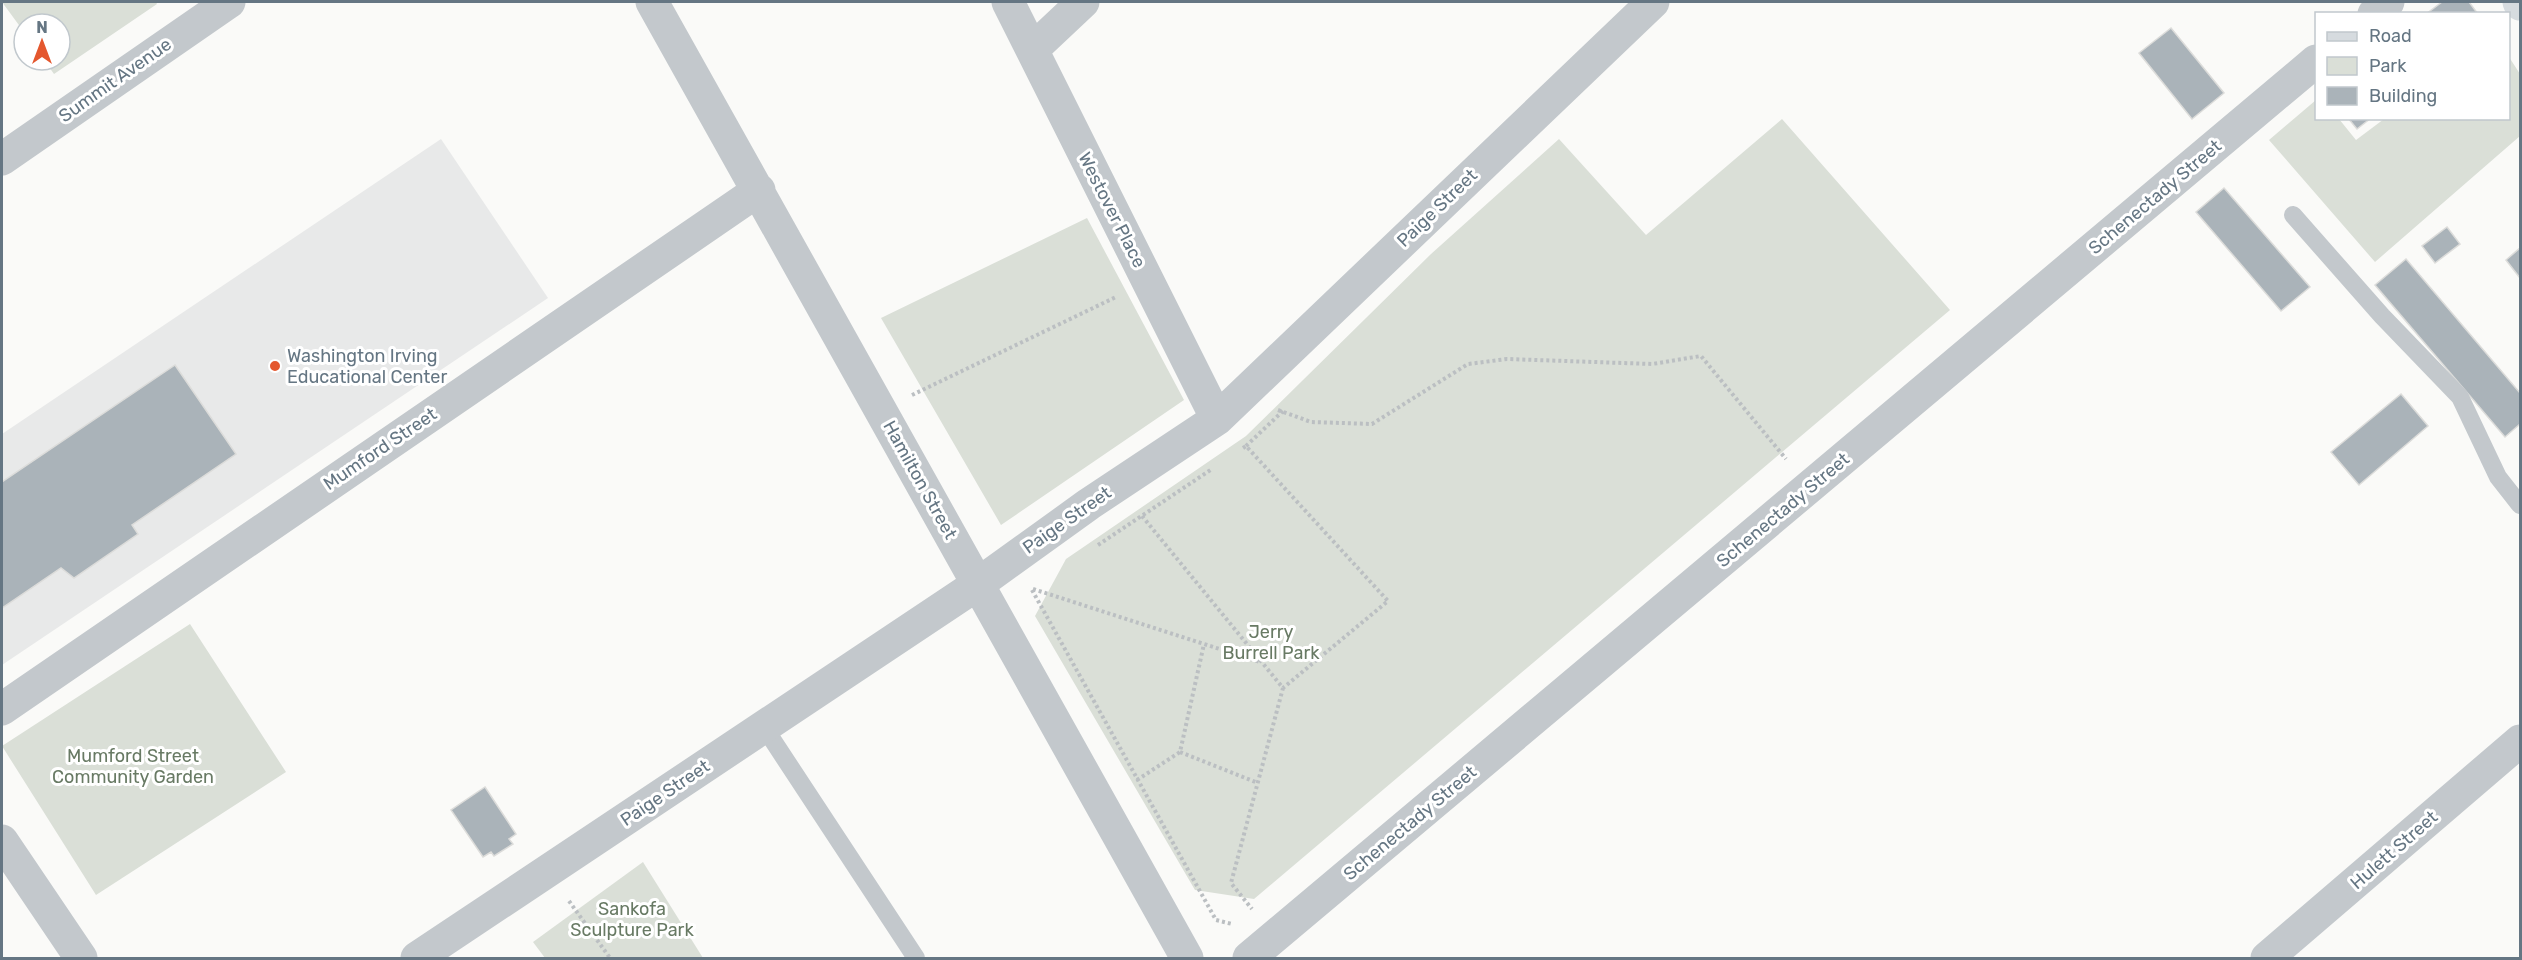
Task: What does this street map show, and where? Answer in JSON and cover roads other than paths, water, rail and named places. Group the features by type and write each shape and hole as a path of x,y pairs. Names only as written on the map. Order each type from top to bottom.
{"street":[{"name":"Summit Avenue","path":"2,159 229,2"},
{"name":"Hamilton Street","path":"652,2 1187,958"},
{"name":"Westover Place","path":"1008,2 1216,419"},
{"path":"1032,50 1083,2"},
{"name":"Paige Street","path":"417,958 978,584 1116,485 1216,419 1653,2"},
{"path":"2376,12 2388,2"},
{"name":"Schenectady Street","path":"1249,958 1265,925 1809,488 2315,62"},
{"name":"Mumford Street","path":"2,709 759,190"},
{"name":"Hulett Street","path":"2267,958 2520,741"},
{"path":"2,842 81,958"}],"lane":[{"path":"2293,215 2382,316 2460,397 2498,477 2520,505"},
{"path":"764,727 916,958"}],"place":[{"name":"Washington Irving Educational Center","path":"275,366"}],"park label":[{"name":"Jerry Burrell Park","path":"1271,642"},
{"name":"Mumford Street Community Garden","path":"133,766"},
{"name":"Sankofa Sculpture Park","path":"632,919"}]}
